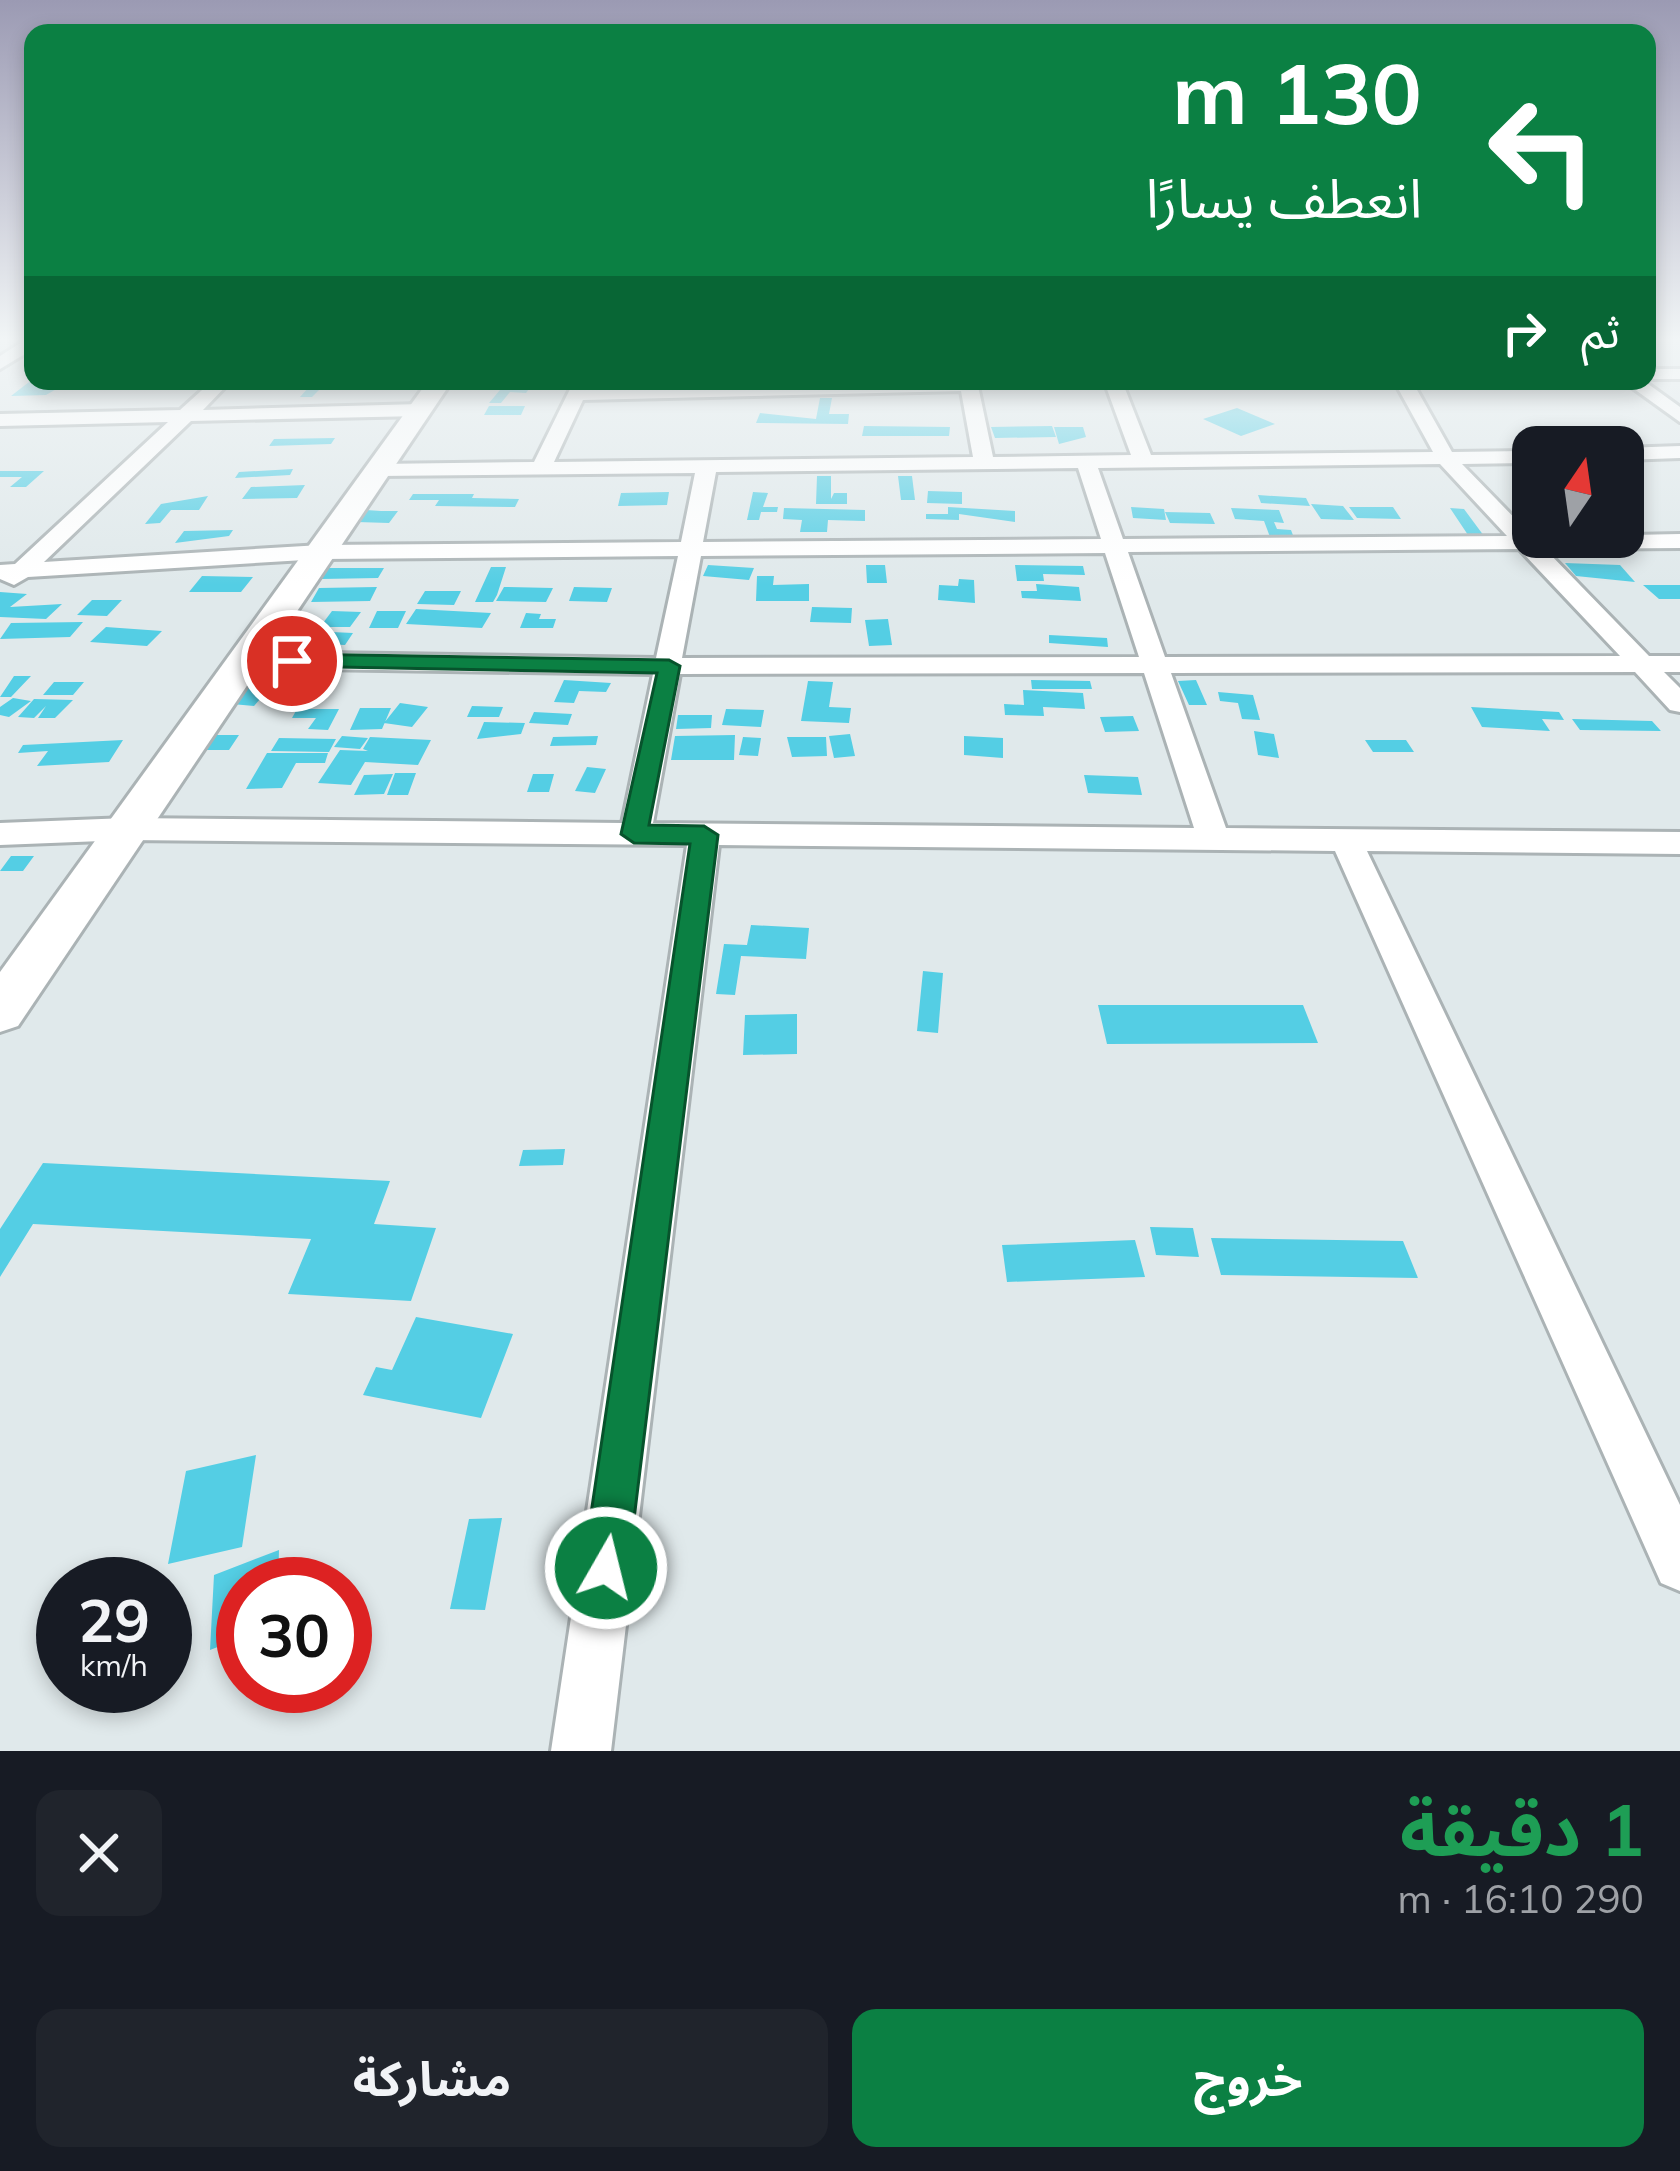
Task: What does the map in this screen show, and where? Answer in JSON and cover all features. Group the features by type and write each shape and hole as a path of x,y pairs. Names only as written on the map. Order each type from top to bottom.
{"street":[{"path":"0,591 10,572 180,422"},
{"path":"0,1012 411,422"},
{"path":"541,468 564,422"},
{"path":"976,422 984,461"},
{"path":"1128,422 1142,459"},
{"path":"1426,422 1447,460 1512,524"},
{"path":"1644,453 1680,452"},
{"path":"378,470 1512,458"},
{"path":"1084,460 1214,839"},
{"path":"634,834 707,465"},
{"path":"1644,541 1680,541"},
{"path":"10,572 321,552 1512,542"},
{"path":"1545,558 1680,704"},
{"path":"245,660 669,666 1680,664"},
{"path":"0,834 128,830 1680,843"},
{"path":"581,1751 704,835"},
{"path":"1346,840 1680,1564"}],"building":[{"path":"757,422 848,422 848,424"},
{"path":"1209,422 1275,424 1241,436"},
{"path":"864,426 950,427 949,436 862,436"},
{"path":"1052,426 1056,437 995,438 991,427"},
{"path":"1054,427 1083,427 1086,437 1059,444"},
{"path":"335,438 331,444 269,446 274,439"},
{"path":"293,469 290,475 235,478 239,472"},
{"path":"0,471 44,471 26,487 10,487 22,477 0,477"},
{"path":"817,476 831,476 831,499 834,493 847,493 847,504 816,504"},
{"path":"898,476 912,476 915,500 901,500"},
{"path":"305,485 297,498 242,499 251,487"},
{"path":"928,491 962,492 962,504 927,503"},
{"path":"669,492 667,505 618,506 621,493"},
{"path":"753,492 768,493 763,507 778,507 777,512 761,512 759,520 747,520"},
{"path":"413,494 519,499 515,507 435,506 439,500 409,500"},
{"path":"1258,495 1306,498 1310,506 1261,503"},
{"path":"208,496 199,510 171,510 160,523 145,524 161,504"},
{"path":"1311,504 1343,506 1354,520 1321,519"},
{"path":"948,507 1015,511 1015,522 959,514 959,520 926,519 926,514 948,514"},
{"path":"1131,507 1164,509 1166,520 1133,518"},
{"path":"1349,507 1393,507 1401,519 1357,518"},
{"path":"784,508 865,510 865,521 828,520 827,532 800,532 802,520 783,519"},
{"path":"1231,508 1279,510 1284,523 1274,522 1277,529 1291,530 1294,538 1270,537 1264,521 1235,519"},
{"path":"1450,508 1464,509 1484,536 1468,535"},
{"path":"366,510 398,511 389,523 357,522"},
{"path":"1165,512 1210,513 1215,524 1170,523"},
{"path":"233,530 229,536 175,543 184,531"},
{"path":"1565,563 1620,565 1635,582 1576,576"},
{"path":"708,565 754,568 749,580 703,576"},
{"path":"866,565 885,565 887,583 867,583"},
{"path":"1015,565 1083,566 1085,575 1043,574 1044,581 1017,581"},
{"path":"491,567 506,567 497,595 493,602 475,602"},
{"path":"326,568 384,568 378,578 320,579"},
{"path":"202,576 253,577 241,592 189,592"},
{"path":"757,576 774,576 773,585 809,584 809,601 756,601"},
{"path":"959,579 974,580 975,603 938,600 939,585 958,586"},
{"path":"1036,584 1079,587 1081,601 1022,598 1021,591 1037,591"},
{"path":"1643,585 1680,585 1680,599 1659,599"},
{"path":"377,587 370,601 311,602 319,588"},
{"path":"504,587 553,588 546,602 496,601"},
{"path":"574,587 612,588 607,602 569,601"},
{"path":"425,591 461,591 454,605 417,604"},
{"path":"0,592 27,594 10,607 62,604 46,619 0,617"},
{"path":"92,600 122,600 107,616 77,615"},
{"path":"812,607 852,608 851,623 810,622"},
{"path":"416,609 491,613 482,628 406,624"},
{"path":"332,611 361,612 350,627 320,627"},
{"path":"377,611 406,611 398,628 369,628"},
{"path":"526,613 556,619 553,628 520,628"},
{"path":"888,619 892,645 869,646 865,620"},
{"path":"83,622 70,637 0,639 11,623"},
{"path":"106,627 162,631 147,646 90,642"},
{"path":"310,631 353,633 345,645 301,643"},
{"path":"1049,635 1107,638 1108,647 1049,643"},
{"path":"14,676 31,676 11,697 0,697"},
{"path":"564,680 611,683 606,692 579,691 574,703 554,702"},
{"path":"1031,680 1090,681 1092,689 1032,689"},
{"path":"1196,680 1207,705 1189,705 1178,681"},
{"path":"808,681 833,682 829,707 851,708 849,723 801,721"},
{"path":"54,682 84,682 73,695 43,695"},
{"path":"252,683 273,684 254,706 232,704"},
{"path":"1023,690 1083,693 1085,709 1043,707 1044,716 1005,715 1004,704 1024,705"},
{"path":"1218,692 1253,695 1260,720 1242,719 1238,703 1220,701"},
{"path":"13,698 31,701 9,717 0,715 0,707"},
{"path":"34,699 73,700 55,718 38,718 46,706 34,718 18,717"},
{"path":"400,703 428,707 412,727 384,723"},
{"path":"472,706 503,707 499,717 467,717"},
{"path":"1471,707 1559,712 1564,720 1542,719 1550,731 1482,727"},
{"path":"360,708 391,708 382,729 350,730"},
{"path":"297,709 339,709 328,730 308,729 316,718 292,718"},
{"path":"726,709 764,710 761,727 722,725"},
{"path":"534,712 572,714 568,725 529,723"},
{"path":"678,715 712,715 711,728 676,729"},
{"path":"1133,716 1139,731 1105,732 1100,717"},
{"path":"1572,719 1652,721 1661,731 1580,730"},
{"path":"484,722 525,723 521,734 477,739"},
{"path":"1254,731 1274,734 1279,758 1258,755"},
{"path":"850,734 855,756 834,758 829,736"},
{"path":"212,735 239,735 229,750 201,750"},
{"path":"735,735 734,760 671,760 675,736"},
{"path":"342,736 368,738 360,749 334,747"},
{"path":"598,736 596,745 550,746 553,737"},
{"path":"964,736 1003,738 1003,758 964,755"},
{"path":"370,737 431,740 418,765 365,762 351,785 318,783 340,750 368,751 363,749"},
{"path":"743,737 761,738 758,756 739,755"},
{"path":"787,737 826,737 827,756 792,757"},
{"path":"279,738 336,739 329,752 271,751"},
{"path":"123,740 109,762 37,766 48,751 18,753 23,745"},
{"path":"1365,740 1406,740 1414,752 1373,752"},
{"path":"267,753 328,753 325,763 296,763 282,788 246,789"},
{"path":"587,767 606,769 595,793 575,791"},
{"path":"395,773 416,773 408,795 387,795"},
{"path":"393,774 384,794 354,795 364,775"},
{"path":"533,774 554,774 549,792 527,792"},
{"path":"1084,775 1138,777 1142,795 1088,793"},
{"path":"11,856 34,856 23,871 0,871"},
{"path":"751,925 809,928 806,959 741,956 735,995 716,994 724,944 747,945"},
{"path":"923,971 943,973 938,1033 917,1031"},
{"path":"1098,1005 1303,1005 1318,1043 1107,1044"},
{"path":"797,1014 797,1054 743,1055 745,1015"},
{"path":"565,1149 563,1165 519,1166 523,1150"},
{"path":"43,1163 390,1181 374,1224 436,1228 411,1301 288,1294 311,1239 33,1224 0,1277 0,1229"},
{"path":"1150,1227 1193,1228 1199,1257 1156,1255"},
{"path":"1211,1238 1403,1241 1418,1278 1221,1275"},
{"path":"1135,1240 1145,1277 1007,1282 1002,1245"},
{"path":"416,1317 513,1334 481,1418 363,1395 376,1367 392,1370"},
{"path":"256,1455 242,1547 192,1558 169,1557 186,1471"},
{"path":"502,1518 485,1610 450,1609 469,1519"},
{"path":"214,1575 216,1648 210,1650"}],"route":[{"path":"292,661 669,666 634,834 704,835 606,1568"}]}
